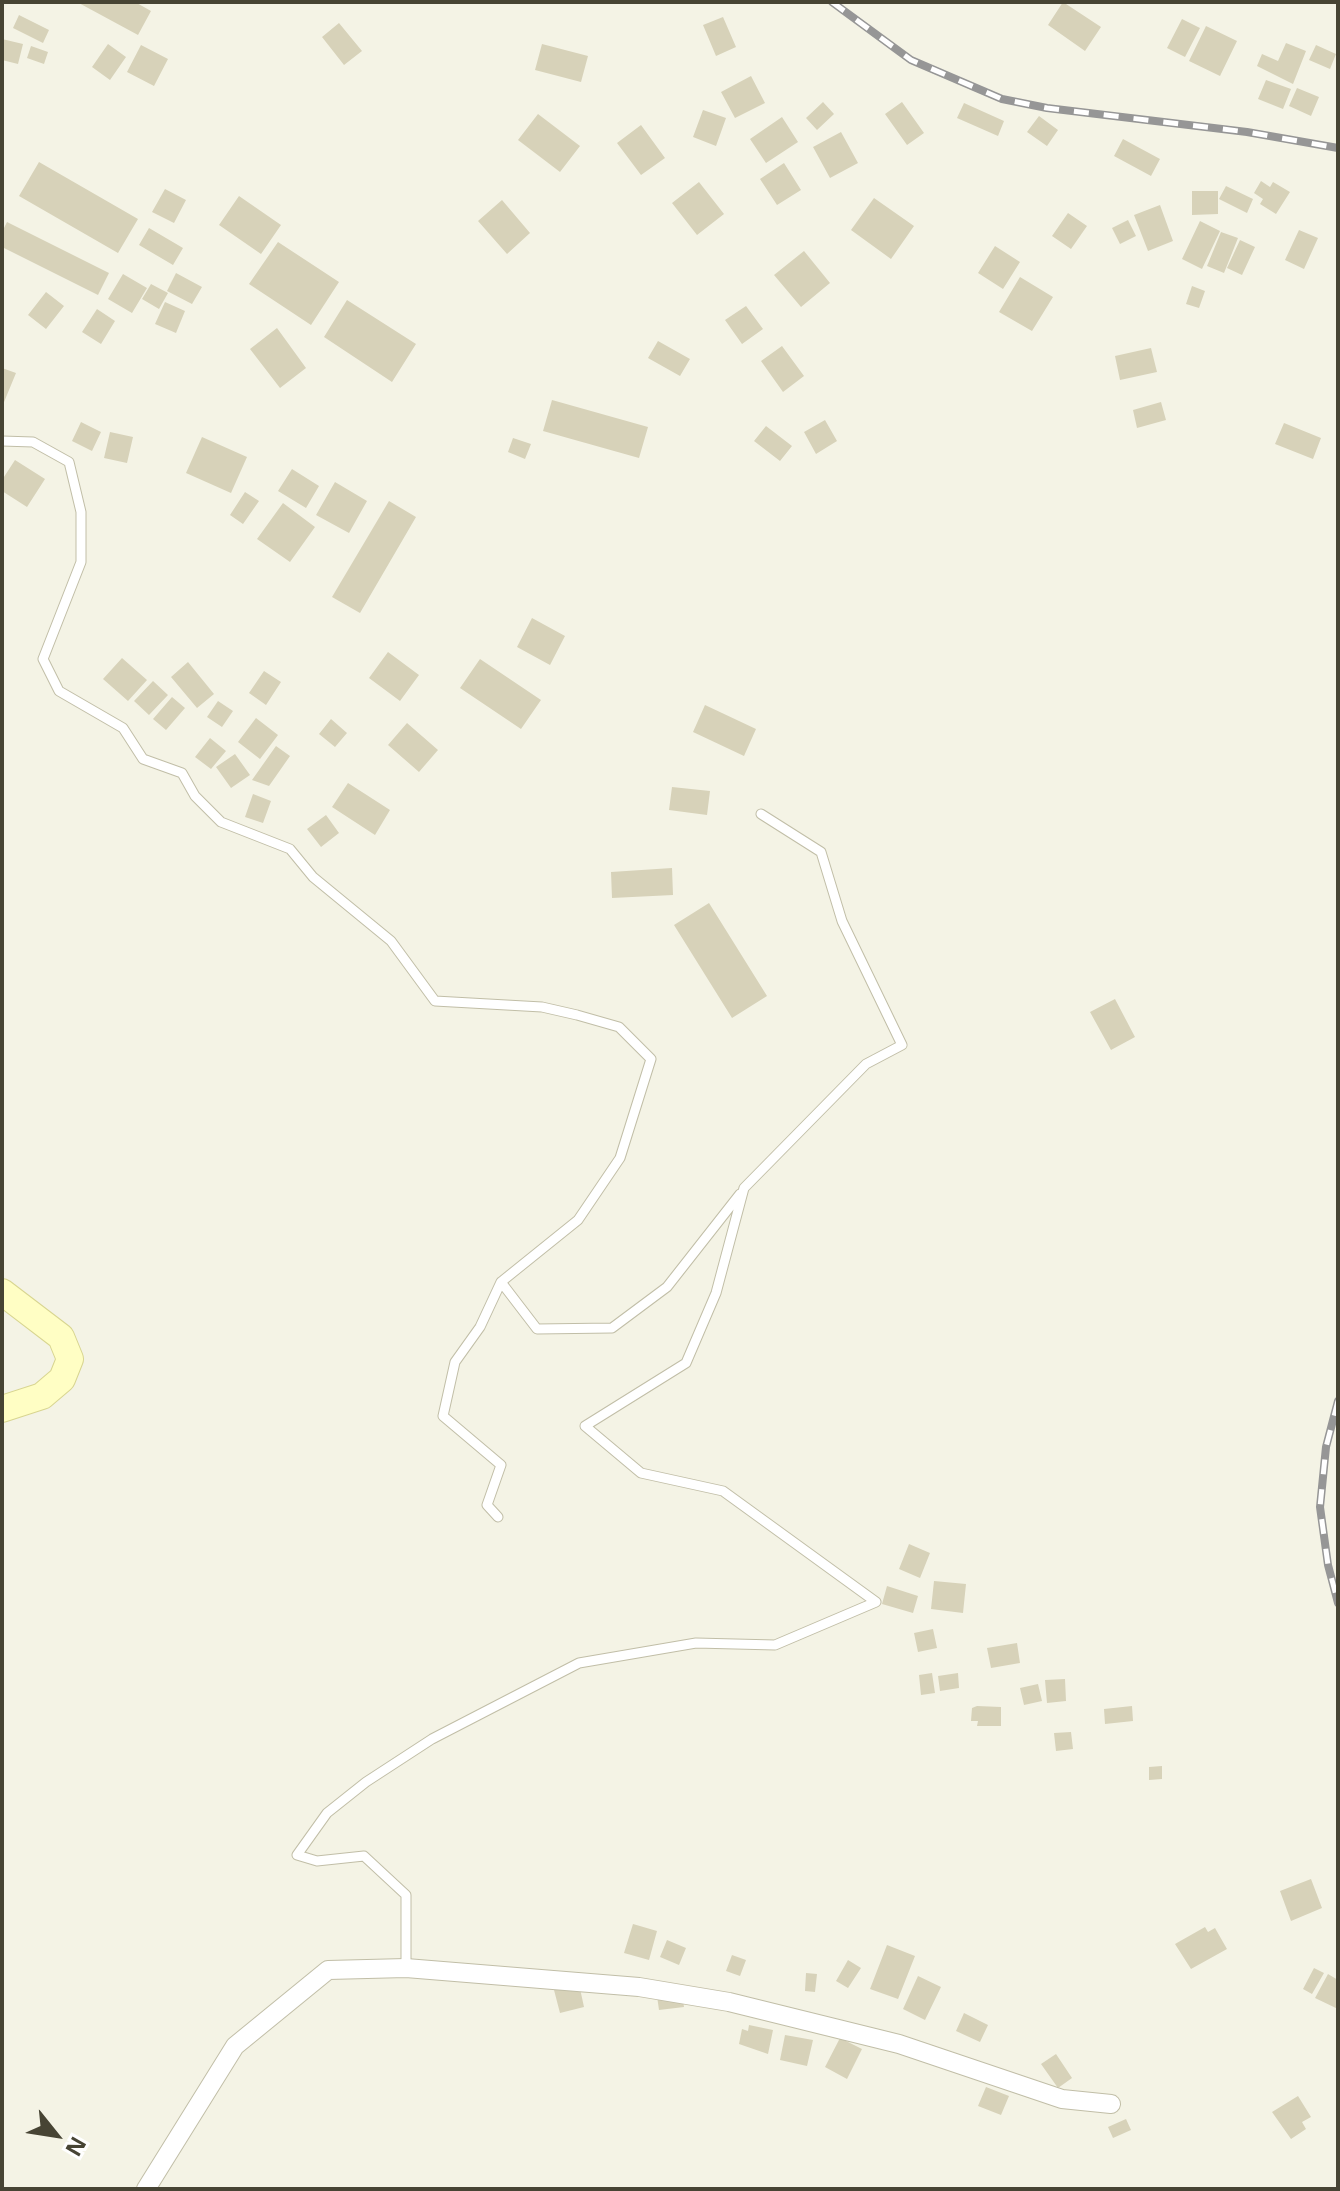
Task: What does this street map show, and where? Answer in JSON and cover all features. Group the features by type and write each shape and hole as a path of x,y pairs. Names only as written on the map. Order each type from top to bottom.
{"street":[{"path":"2,1292 61,1337 70,1359 62,1379 42,1396 2,1409"},
{"path":"146,2189 235,2046 328,1970 406,1968 639,1987 729,2002 899,2044 1062,2099 1111,2104"}],"lane":[{"path":"2,441 33,442 69,462 81,512 81,562 43,659 59,691 123,728 143,759 182,773 195,796 221,822 290,849 313,877 391,941 435,1001 542,1007 577,1015 619,1027 651,1059 620,1158 578,1220 501,1282 480,1327 455,1362 443,1416 501,1465 487,1505 498,1517"},
{"path":"501,1282 537,1329 612,1328 667,1287 744,1188 866,1064 902,1045 842,921 821,852 761,814"},
{"path":"406,1968 406,1895 364,1856 317,1861 297,1855 327,1813 346,1798 432,1739 579,1663 696,1643 775,1645 876,1602 723,1491 641,1473 585,1426 686,1363 716,1293 744,1188"}],"building":[{"path":"77,2 135,2 151,11 138,35"},
{"path":"1063,2 1101,27 1085,51 1048,25"},
{"path":"19,15 49,30 43,43 13,28"},
{"path":"723,17 736,47 716,56 703,25"},
{"path":"1182,19 1200,28 1185,57 1167,48"},
{"path":"339,23 362,51 344,65 322,37"},
{"path":"1206,26 1237,41 1220,76 1189,61"},
{"path":"2,39 23,44 18,64 2,60"},
{"path":"1286,43 1306,51 1293,84 1257,66 1262,54 1278,61"},
{"path":"108,44 126,57 110,80 92,67"},
{"path":"542,44 588,56 581,82 535,70"},
{"path":"141,45 168,59 154,86 127,72"},
{"path":"1316,45 1336,54 1330,69 1309,60"},
{"path":"31,46 48,52 44,64 27,58"},
{"path":"751,76 765,103 735,118 721,92"},
{"path":"1266,80 1291,89 1283,109 1258,99"},
{"path":"1297,88 1319,97 1311,116 1289,106"},
{"path":"823,102 834,114 817,130 806,118"},
{"path":"902,102 924,133 907,145 885,114"},
{"path":"964,103 1004,121 998,136 957,118"},
{"path":"703,110 726,118 716,146 693,137"},
{"path":"538,114 580,146 560,172 518,140"},
{"path":"1039,116 1058,130 1047,146 1027,132"},
{"path":"782,117 798,142 766,163 750,139"},
{"path":"641,125 665,158 641,175 617,143"},
{"path":"841,132 858,163 830,178 813,147"},
{"path":"1123,139 1160,159 1151,176 1114,156"},
{"path":"39,162 138,219 118,253 19,196"},
{"path":"784,163 801,190 777,205 760,179"},
{"path":"1261,181 1270,187 1273,182 1290,192 1276,214 1260,204 1263,199 1254,193"},
{"path":"699,182 724,214 697,235 672,203"},
{"path":"1226,186 1253,199 1247,213 1219,199"},
{"path":"165,189 186,200 174,223 152,212"},
{"path":"1192,191 1218,191 1218,214 1192,215"},
{"path":"239,196 281,225 261,254 219,225"},
{"path":"874,198 914,226 891,259 851,230"},
{"path":"502,200 530,233 507,254 478,221"},
{"path":"1160,205 1173,241 1148,251 1134,215"},
{"path":"1068,213 1087,226 1071,249 1052,236"},
{"path":"1128,220 1136,236 1120,244 1112,228"},
{"path":"1200,221 1220,231 1202,269 1182,259"},
{"path":"7,222 109,273 98,295 2,247 2,232"},
{"path":"149,228 183,248 173,265 139,245"},
{"path":"1299,230 1318,238 1304,269 1285,260"},
{"path":"1221,232 1238,238 1224,273 1207,266"},
{"path":"1240,240 1255,247 1242,275 1227,268"},
{"path":"278,242 339,282 311,325 249,284"},
{"path":"995,246 1020,262 1003,289 978,273"},
{"path":"804,251 830,283 801,307 774,275"},
{"path":"176,273 202,287 192,304 167,291"},
{"path":"123,274 147,288 132,313 108,299"},
{"path":"1020,277 1053,297 1032,331 999,312"},
{"path":"151,284 168,293 159,309 142,299"},
{"path":"1192,286 1205,291 1199,308 1186,304"},
{"path":"46,292 64,306 46,329 28,315"},
{"path":"347,300 416,344 392,382 324,337"},
{"path":"165,302 185,311 176,333 155,324"},
{"path":"746,306 763,329 742,344 725,320"},
{"path":"97,309 115,321 101,344 82,332"},
{"path":"277,328 306,368 280,388 250,349"},
{"path":"658,341 690,359 680,376 648,358"},
{"path":"782,346 804,376 783,392 761,361"},
{"path":"1151,348 1157,372 1120,380 1115,356"},
{"path":"2,368 16,373 2,407"},
{"path":"552,400 648,427 639,458 543,431"},
{"path":"1161,402 1166,420 1137,428 1133,410"},
{"path":"825,420 837,441 816,454 804,432"},
{"path":"81,422 101,432 92,451 72,441"},
{"path":"1284,423 1321,438 1313,459 1275,444"},
{"path":"766,426 792,446 780,461 754,441"},
{"path":"110,432 133,437 127,463 104,458"},
{"path":"202,437 247,457 231,493 186,473"},
{"path":"513,438 531,444 525,459 508,452"},
{"path":"15,460 45,479 27,507 2,491 2,480"},
{"path":"292,469 319,486 306,508 278,491"},
{"path":"335,482 367,501 349,533 316,515"},
{"path":"245,492 259,501 243,524 230,515"},
{"path":"389,501 416,517 360,613 332,597"},
{"path":"283,503 315,527 290,562 257,539"},
{"path":"532,618 565,636 550,665 517,647"},
{"path":"388,652 419,675 400,701 369,678"},
{"path":"122,658 147,680 128,701 103,679"},
{"path":"480,659 541,700 521,729 460,688"},
{"path":"188,662 214,694 197,708 171,677"},
{"path":"264,671 281,682 266,705 249,693"},
{"path":"153,681 168,695 149,715 134,701"},
{"path":"172,697 185,708 166,730 153,719"},
{"path":"218,701 233,711 222,727 207,717"},
{"path":"705,705 756,729 744,756 693,732"},
{"path":"256,718 278,735 260,759 238,742"},
{"path":"331,719 347,733 335,747 319,734"},
{"path":"407,723 438,750 419,772 388,745"},
{"path":"210,738 226,751 211,769 195,757"},
{"path":"276,746 290,756 269,786 252,780"},
{"path":"235,754 250,775 231,788 216,767"},
{"path":"348,783 390,810 375,835 332,807"},
{"path":"672,787 710,791 707,815 669,810"},
{"path":"253,794 271,801 263,823 245,817"},
{"path":"326,815 339,833 321,847 307,829"},
{"path":"672,868 673,895 612,898 611,872"},
{"path":"709,903 767,996 732,1018 674,925"},
{"path":"1115,999 1135,1037 1111,1050 1090,1012"},
{"path":"909,1544 930,1553 920,1578 899,1569"},
{"path":"934,1581 966,1584 963,1613 931,1609"},
{"path":"887,1586 918,1596 913,1613 882,1604"},
{"path":"933,1629 937,1648 918,1652 914,1633"},
{"path":"1017,1643 1020,1663 991,1668 987,1648"},
{"path":"932,1673 935,1693 921,1695 919,1675"},
{"path":"958,1673 959,1688 940,1691 938,1676"},
{"path":"1065,1679 1066,1701 1047,1703 1045,1680"},
{"path":"1038,1684 1042,1701 1024,1705 1020,1688"},
{"path":"1132,1706 1133,1721 1105,1724 1104,1709"},
{"path":"1001,1707 1001,1726 977,1726 978,1721 971,1721 972,1708"},
{"path":"1071,1732 1073,1749 1056,1751 1054,1733"},
{"path":"1162,1766 1162,1779 1149,1780 1149,1767"},
{"path":"1311,1879 1322,1908 1291,1921 1280,1891"},
{"path":"633,1924 657,1931 649,1960 624,1953"},
{"path":"1205,1927 1208,1932 1215,1928 1227,1949 1191,1969 1175,1944"},
{"path":"667,1940 686,1948 679,1965 660,1957"},
{"path":"887,1945 915,1956 898,1999 870,1989"},
{"path":"732,1955 746,1960 740,1976 726,1971"},
{"path":"848,1960 861,1968 848,1988 836,1981"},
{"path":"1314,1968 1324,1973 1312,1994 1303,1989"},
{"path":"806,1973 817,1974 815,1992 805,1991"},
{"path":"1328,1974 1338,1980 1338,2009 1315,1998"},
{"path":"918,1976 941,1987 925,2020 903,2009"},
{"path":"579,1984 584,2007 560,2013 554,1990"},
{"path":"682,1994 684,2007 659,2010 657,1996"},
{"path":"964,2013 988,2025 980,2042 956,2031"},
{"path":"749,2025 773,2030 768,2054 739,2044 742,2029 748,2031"},
{"path":"785,2035 813,2040 807,2066 780,2060"},
{"path":"840,2038 862,2049 847,2079 825,2067"},
{"path":"1056,2054 1072,2078 1058,2088 1041,2064"},
{"path":"986,2087 1009,2096 1001,2115 978,2106"},
{"path":"1298,2096 1311,2117 1302,2122 1306,2129 1291,2139 1272,2112"},
{"path":"1126,2119 1131,2130 1113,2138 1108,2127"}],"railway":[{"path":"832,2 911,60 1002,99 1047,108 1247,132 1338,148"},
{"path":"1338,1401 1326,1447 1320,1507 1328,1565 1338,1603"}]}
